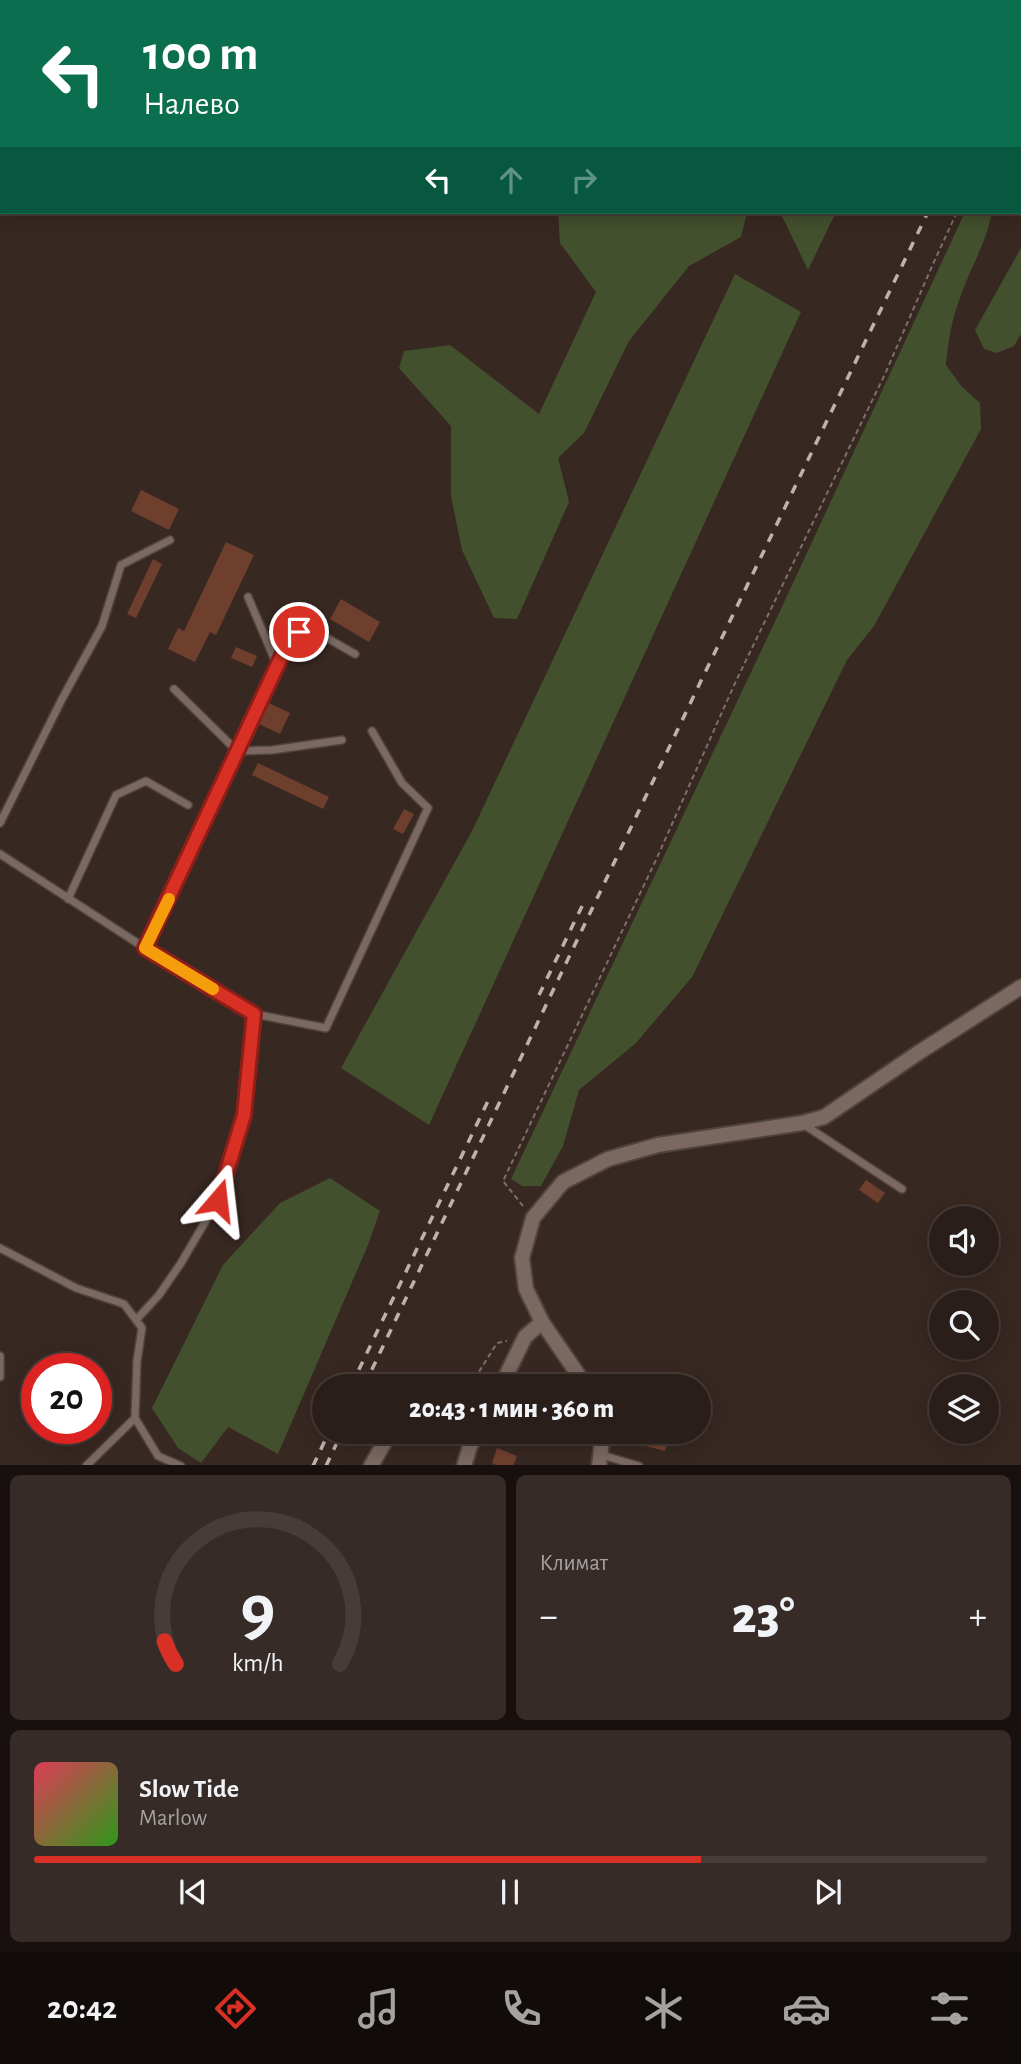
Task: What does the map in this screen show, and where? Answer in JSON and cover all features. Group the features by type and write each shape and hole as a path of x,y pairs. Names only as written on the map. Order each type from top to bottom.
{"street":[{"path":"578,1374 541,1322 526,1289 522,1258 533,1218 563,1182 608,1159 658,1145 802,1123 824,1117 1021,987"},
{"path":"507,1374 525,1337 541,1322"},
{"path":"371,1465 383,1444"},
{"path":"464,1465 473,1444"}],"lane":[{"path":"0,823 102,626 121,565 170,540"},
{"path":"248,597 278,664"},
{"path":"145,948 285,649 299,632 320,634 355,654"},
{"path":"174,689 237,751 272,750 342,740"},
{"path":"0,854 145,948 254,1014 326,1028 428,808 402,783 372,731"},
{"path":"68,899 117,795 146,781 187,805"},
{"path":"136,1320 159,1295 181,1263 218,1200 244,1115 254,1014"},
{"path":"802,1123 902,1189"},
{"path":"0,1248 76,1289 124,1304 142,1328 137,1361 135,1418 158,1456 181,1465"},
{"path":"0,1356 0,1377"},
{"path":"86,1465 135,1418"},
{"path":"601,1460 639,1465"}],"path":[{"path":"533,1218 503,1181 655,862 736,681 886,373 956,214"},
{"path":"478,1374 497,1343 525,1337"}],"green space":[{"path":"558,214 747,214 741,237 689,266 629,341 584,433 558,458 569,502 517,619 494,618 462,550 451,496 451,426 399,368 404,351 450,345 539,414 596,292 560,243"},
{"path":"781,214 835,214 808,270"},
{"path":"964,214 991,214 955,312 946,365 962,387 980,403 981,429 874,626 847,660 692,977 636,1043 579,1090 563,1146 541,1186 522,1186 511,1179 780,611"},
{"path":"1021,248 1021,334 1014,346 997,353 984,349 975,330"},
{"path":"735,274 801,312 429,1125 341,1068 472,831"},
{"path":"330,1178 380,1211 278,1454 228,1427 201,1463 178,1448 152,1408 223,1265 280,1203"}],"building":[{"path":"141,490 179,509 169,530 131,511"},
{"path":"226,542 254,555 216,635 210,632 195,662 168,649 178,628 184,631"},
{"path":"153,559 162,564 136,618 127,614"},
{"path":"341,599 380,622 369,642 330,619"},
{"path":"236,647 257,656 252,667 231,658"},
{"path":"269,703 290,713 280,734 259,724"},
{"path":"258,763 329,797 323,809 252,775"},
{"path":"404,809 414,814 403,834 393,829"},
{"path":"866,1180 885,1193 878,1203 859,1190"},
{"path":"638,1444 667,1444 665,1451"},
{"path":"497,1448 517,1456 513,1465 492,1463"}],"railway":[{"path":"370,1374 927,214"},
{"path":"539,995 585,900"},
{"path":"357,1374 489,1099"},
{"path":"313,1465 323,1444"},
{"path":"326,1465 336,1444"}],"slow traffic":[{"path":"169,899 145,948 213,989"}],"route":[{"path":"218,1200 244,1115 254,1014 145,948 285,649 299,632"}]}
